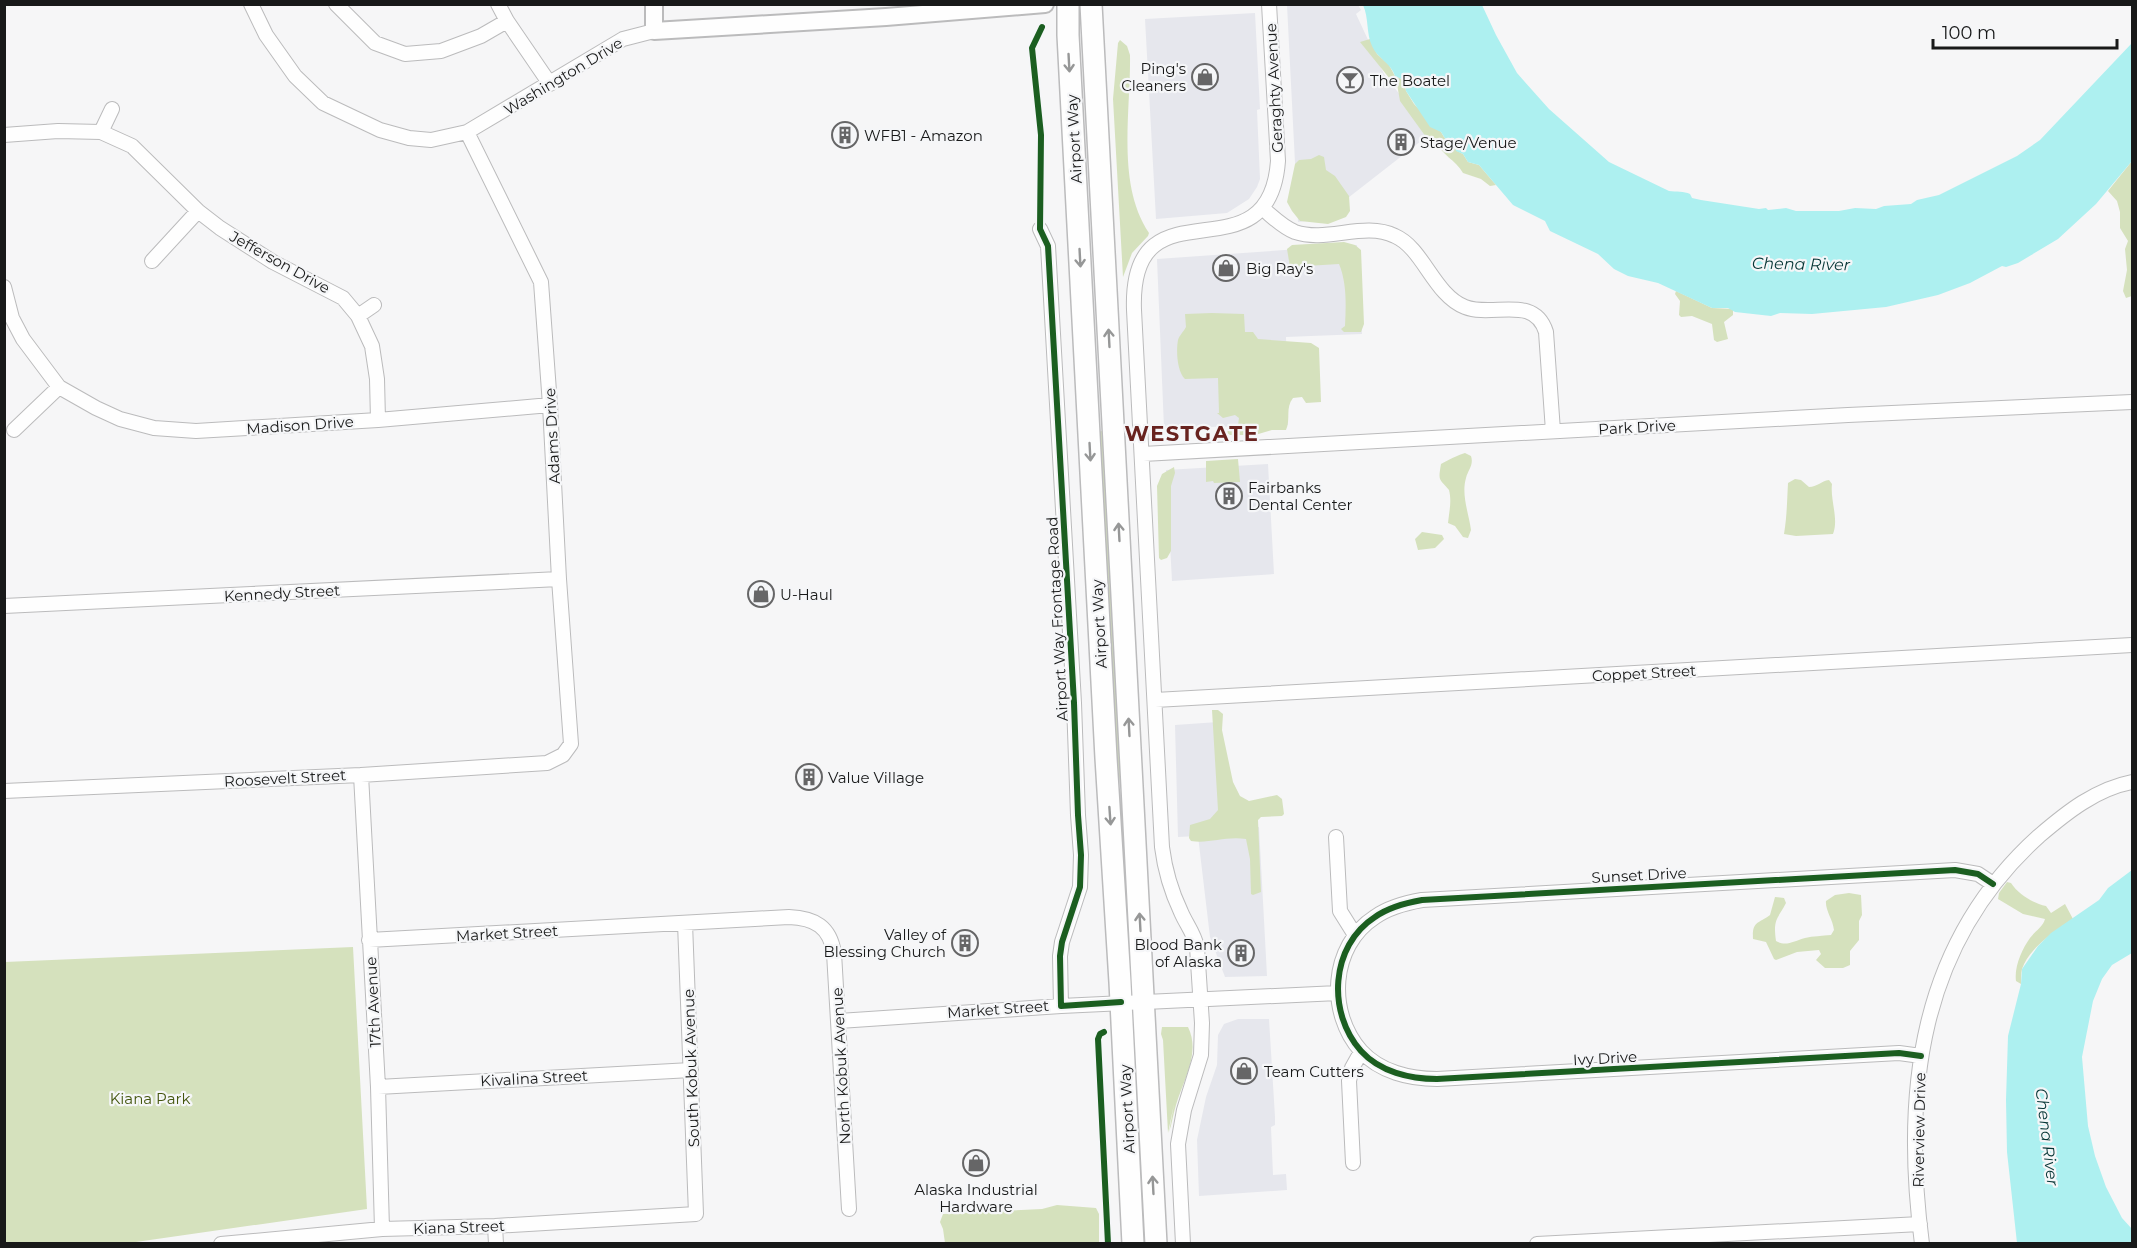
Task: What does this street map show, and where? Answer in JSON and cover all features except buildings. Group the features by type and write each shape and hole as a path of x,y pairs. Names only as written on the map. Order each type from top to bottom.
{"main road":[{"name":"Airport Way","path":"1068,4 1133,1244"},
{"name":"Airport Way","path":"1091,4 1156,1244"}],"street":[{"name":"Washington Drive","path":"251,4 266,34 295,76 323,103 380,130 409,138 431,140 467,132 622,39 654,31 886,17 1045,4"},
{"path":"336,4 375,43 405,54 441,51 482,36 507,21"},
{"path":"498,4 550,84"},
{"path":"654,4 654,31"},
{"name":"Geraghty Avenue","path":"1262,208 1274,189 1278,151 1269,4"},
{"path":"101,132 112,110"},
{"name":"Jefferson Drive","path":"4,135 58,131 101,132 132,146 198,212 227,233 273,262 343,298 358,316 372,346 377,379 378,420"},
{"name":"Adams Drive","path":"467,132 541,282 571,744 563,755"},
{"path":"1183,1244 1178,1144 1184,1110 1201,1055 1201,999 1195,936 1182,915 1165,869 1162,848 1134,298 1136,275 1146,255 1156,244 1173,235 1238,225 1247,221 1262,208 1288,229 1300,233 1314,235 1384,232 1403,241 1434,281 1463,307 1484,311 1521,309 1539,318 1546,332 1553,431"},
{"path":"152,261 198,212"},
{"name":"Airport Way Frontage Road","path":"1040,229 1048,246 1081,855 1080,887 1062,942 1060,956 1061,1005"},
{"name":"Madison Drive","path":"4,287 12,318 22,339 59,387 96,408 154,428 196,431 378,420 550,405"},
{"path":"358,316 374,305"},
{"path":"14,430 59,387"},
{"name":"Park Drive","path":"1143,454 2133,402"},
{"name":"Kennedy Street","path":"4,606 559,579"},
{"name":"Coppet Street","path":"1155,700 2133,645"},
{"name":"Roosevelt Street","path":"4,791 361,775 547,763 563,755"},
{"name":"17th Avenue","path":"361,775 378,1087 382,1230"},
{"name":"Riverview Drive","path":"1922,1244 1917,1108 1921,1056 1942,975 1979,903 2027,847 2098,793 2133,782"},
{"path":"1336,837 1340,911 1355,935"},
{"name":"Sunset Drive","path":"1338,993 1337,981 1340,967 1355,935 1372,918 1389,909 1412,902 1955,870 1978,874 1993,884"},
{"name":"Market Street","path":"369,940 789,918 806,919 822,927"},
{"name":"South Kobuk Avenue","path":"685,922 696,1214"},
{"name":"North Kobuk Avenue","path":"822,927 832,943 839,1021 849,1209"},
{"name":"Market Street","path":"839,1021 1061,1005 1338,993"},
{"name":"Ivy Drive","path":"1338,993 1344,1021 1362,1052 1383,1068 1415,1078 1437,1080 1899,1053 1921,1056"},
{"path":"1353,1163 1349,1081 1352,1068 1362,1052"},
{"name":"Kivalina Street","path":"378,1087 691,1070"},
{"name":"Kiana Street","path":"221,1244 382,1230 696,1214"},
{"path":"1537,1244 1755,1238 1920,1224"},
{"path":"495,1226 496,1244"}],"shaded area":[{"path":"1287,5 1358,5 1361,10 1356,14 1384,74 1430,134 1321,219 1298,222"},
{"path":"1255,13 1260,109 1257,110 1260,179 1257,187 1249,199 1227,213 1156,219 1145,19"},
{"path":"1357,245 1362,334 1286,337 1288,425 1164,428 1157,259"},
{"path":"1268,464 1274,574 1172,581 1166,470"},
{"path":"1218,722 1225,828 1259,827 1267,976 1225,977 1210,937 1198,836 1178,837 1175,725"},
{"path":"1238,1019 1269,1019 1275,1117 1275,1125 1271,1127 1273,1175 1286,1174 1287,1190 1199,1196 1197,1140 1206,1097 1217,1065 1218,1035 1224,1024"}],"green space":[{"path":"1370,39 1377,54 1389,65 1395,76 1404,80 1406,91 1414,104 1468,162 1479,165 1496,185 1490,186 1481,179 1463,173 1457,164 1441,150 1436,141 1426,137 1400,101 1397,84 1390,79 1360,42"},
{"path":"1120,40 1127,46 1130,55 1128,147 1132,192 1139,214 1149,233 1132,253 1123,277 1113,99"},
{"path":"1319,155 1324,157 1326,170 1335,176 1349,196 1350,211 1346,217 1328,224 1300,221 1287,202 1295,164 1299,160 1311,159"},
{"path":"2132,161 2132,296 2126,298 2123,291 2127,270 2125,249 2128,241 2120,228 2117,201 2108,191"},
{"path":"1344,242 1355,245 1361,250 1364,324 1361,332 1344,332 1341,329 1345,326 1346,303 1345,287 1339,264 1290,267 1287,249 1292,245"},
{"path":"1676,291 1712,308 1733,309 1733,315 1724,322 1728,339 1717,342 1714,340 1712,324 1692,316 1681,317 1679,315 1680,301 1675,294"},
{"path":"1185,314 1244,314 1245,332 1253,332 1258,339 1311,343 1319,348 1321,402 1306,403 1302,397 1293,398 1289,406 1286,430 1272,430 1255,435 1227,433 1229,427 1238,425 1239,418 1235,415 1223,418 1217,413 1219,413 1218,378 1185,379 1178,361 1178,340 1186,327"},
{"path":"1102,431 1107,468 1124,781 1120,782 1115,751 1097,432"},
{"path":"1465,453 1472,459 1465,484 1465,498 1471,530 1468,538 1463,537 1455,526 1448,523 1450,494 1440,477 1441,464"},
{"path":"1238,459 1240,482 1206,482 1206,461"},
{"path":"1174,467 1175,473 1171,486 1171,551 1167,558 1161,560 1159,558 1157,486 1162,474"},
{"path":"1795,479 1801,480 1809,487 1829,480 1832,484 1835,522 1833,534 1796,536 1784,534 1788,483"},
{"path":"1422,532 1442,535 1444,539 1435,548 1418,550 1415,539"},
{"path":"1212,710 1218,710 1223,714 1222,730 1233,782 1240,796 1249,801 1277,795 1282,799 1284,814 1282,816 1261,817 1258,820 1261,892 1253,895 1251,894 1250,859 1246,839 1231,838 1198,842 1191,841 1189,838 1190,825 1210,819 1218,810"},
{"path":"2007,882 2027,898 2046,906 2051,913 2065,904 2073,919 2044,940 2031,954 2022,969 2021,984 2016,981 2019,958 2027,942 2045,919 2023,914 1998,899 1999,893"},
{"path":"1849,893 1861,895 1862,915 1859,921 1859,940 1850,951 1850,965 1843,968 1825,968 1816,960 1821,954 1819,950 1797,952 1776,960 1766,942 1753,939 1755,926 1770,915 1775,897 1784,898 1786,903 1775,924 1776,941 1787,943 1808,937 1831,935 1834,930 1826,901 1835,895"},
{"name":"Kiana Park","path":"353,947 367,1209 129,1243 5,1243 5,962"},
{"path":"1162,1027 1188,1027 1193,1047 1190,1066 1169,1132 1174,1104 1168,1133 1161,1034"},
{"path":"1057,1205 1096,1208 1099,1214 1099,1243 945,1243 940,1222 943,1214 1042,1209"}],"water":[{"name":"Chena River","path":"1363,5 1482,5 1517,73 1549,109 1609,162 1669,191 1688,193 1692,198 1701,200 1768,210 1786,208 1796,211 1839,211 1911,204 1917,200 1939,195 2017,156 2040,140 2132,43 2132,161 2096,204 2058,239 2018,263 2002,266 1970,283 1938,295 1886,307 1812,314 1780,313 1771,316 1735,312 1728,308 1712,308 1658,283 1628,276 1614,269 1598,254 1550,231 1545,221 1513,205 1479,165 1468,162 1463,154 1456,151 1455,146 1448,143 1441,132 1430,127 1406,91 1404,80 1395,76 1374,50"},
{"name":"Chena River","path":"2132,870 2132,953 2112,965 2102,979 2093,1001 2082,1057 2088,1126 2095,1156 2106,1187 2122,1218 2132,1229 2132,1243 2017,1243 2007,1152 2006,1100 2008,1036 2021,984 2022,969 2038,946 2051,933 2099,900 2108,888"}],"cycle path":[{"path":"1042,27 1032,48 1041,135 1040,229 1048,246 1081,855 1080,887 1062,942 1060,956 1061,1006 1121,1002"},
{"path":"1921,1056 1899,1053 1437,1079 1416,1078 1386,1069 1361,1051 1350,1036 1343,1018 1338,981 1349,945 1360,930 1386,911 1422,900 1955,870 1978,874 1993,884"},
{"path":"1104,1032 1098,1039 1108,1244"}],"place":[{"name":"Ping's Cleaners","path":"1205,77"},
{"name":"The Boatel","path":"1350,80"},
{"name":"WFB1 - Amazon","path":"845,135"},
{"name":"Stage/Venue","path":"1401,142"},
{"name":"Big Ray's","path":"1226,268"},
{"name":"Fairbanks Dental Center","path":"1229,496"},
{"name":"U-Haul","path":"761,594"},
{"name":"Value Village","path":"809,777"},
{"name":"Valley of Blessing Church","path":"965,943"},
{"name":"Blood Bank of Alaska","path":"1241,953"},
{"name":"Team Cutters","path":"1244,1071"},
{"name":"Alaska Industrial Hardware","path":"976,1163"}],"district":[{"name":"WESTGATE","path":"1192,433"}]}
